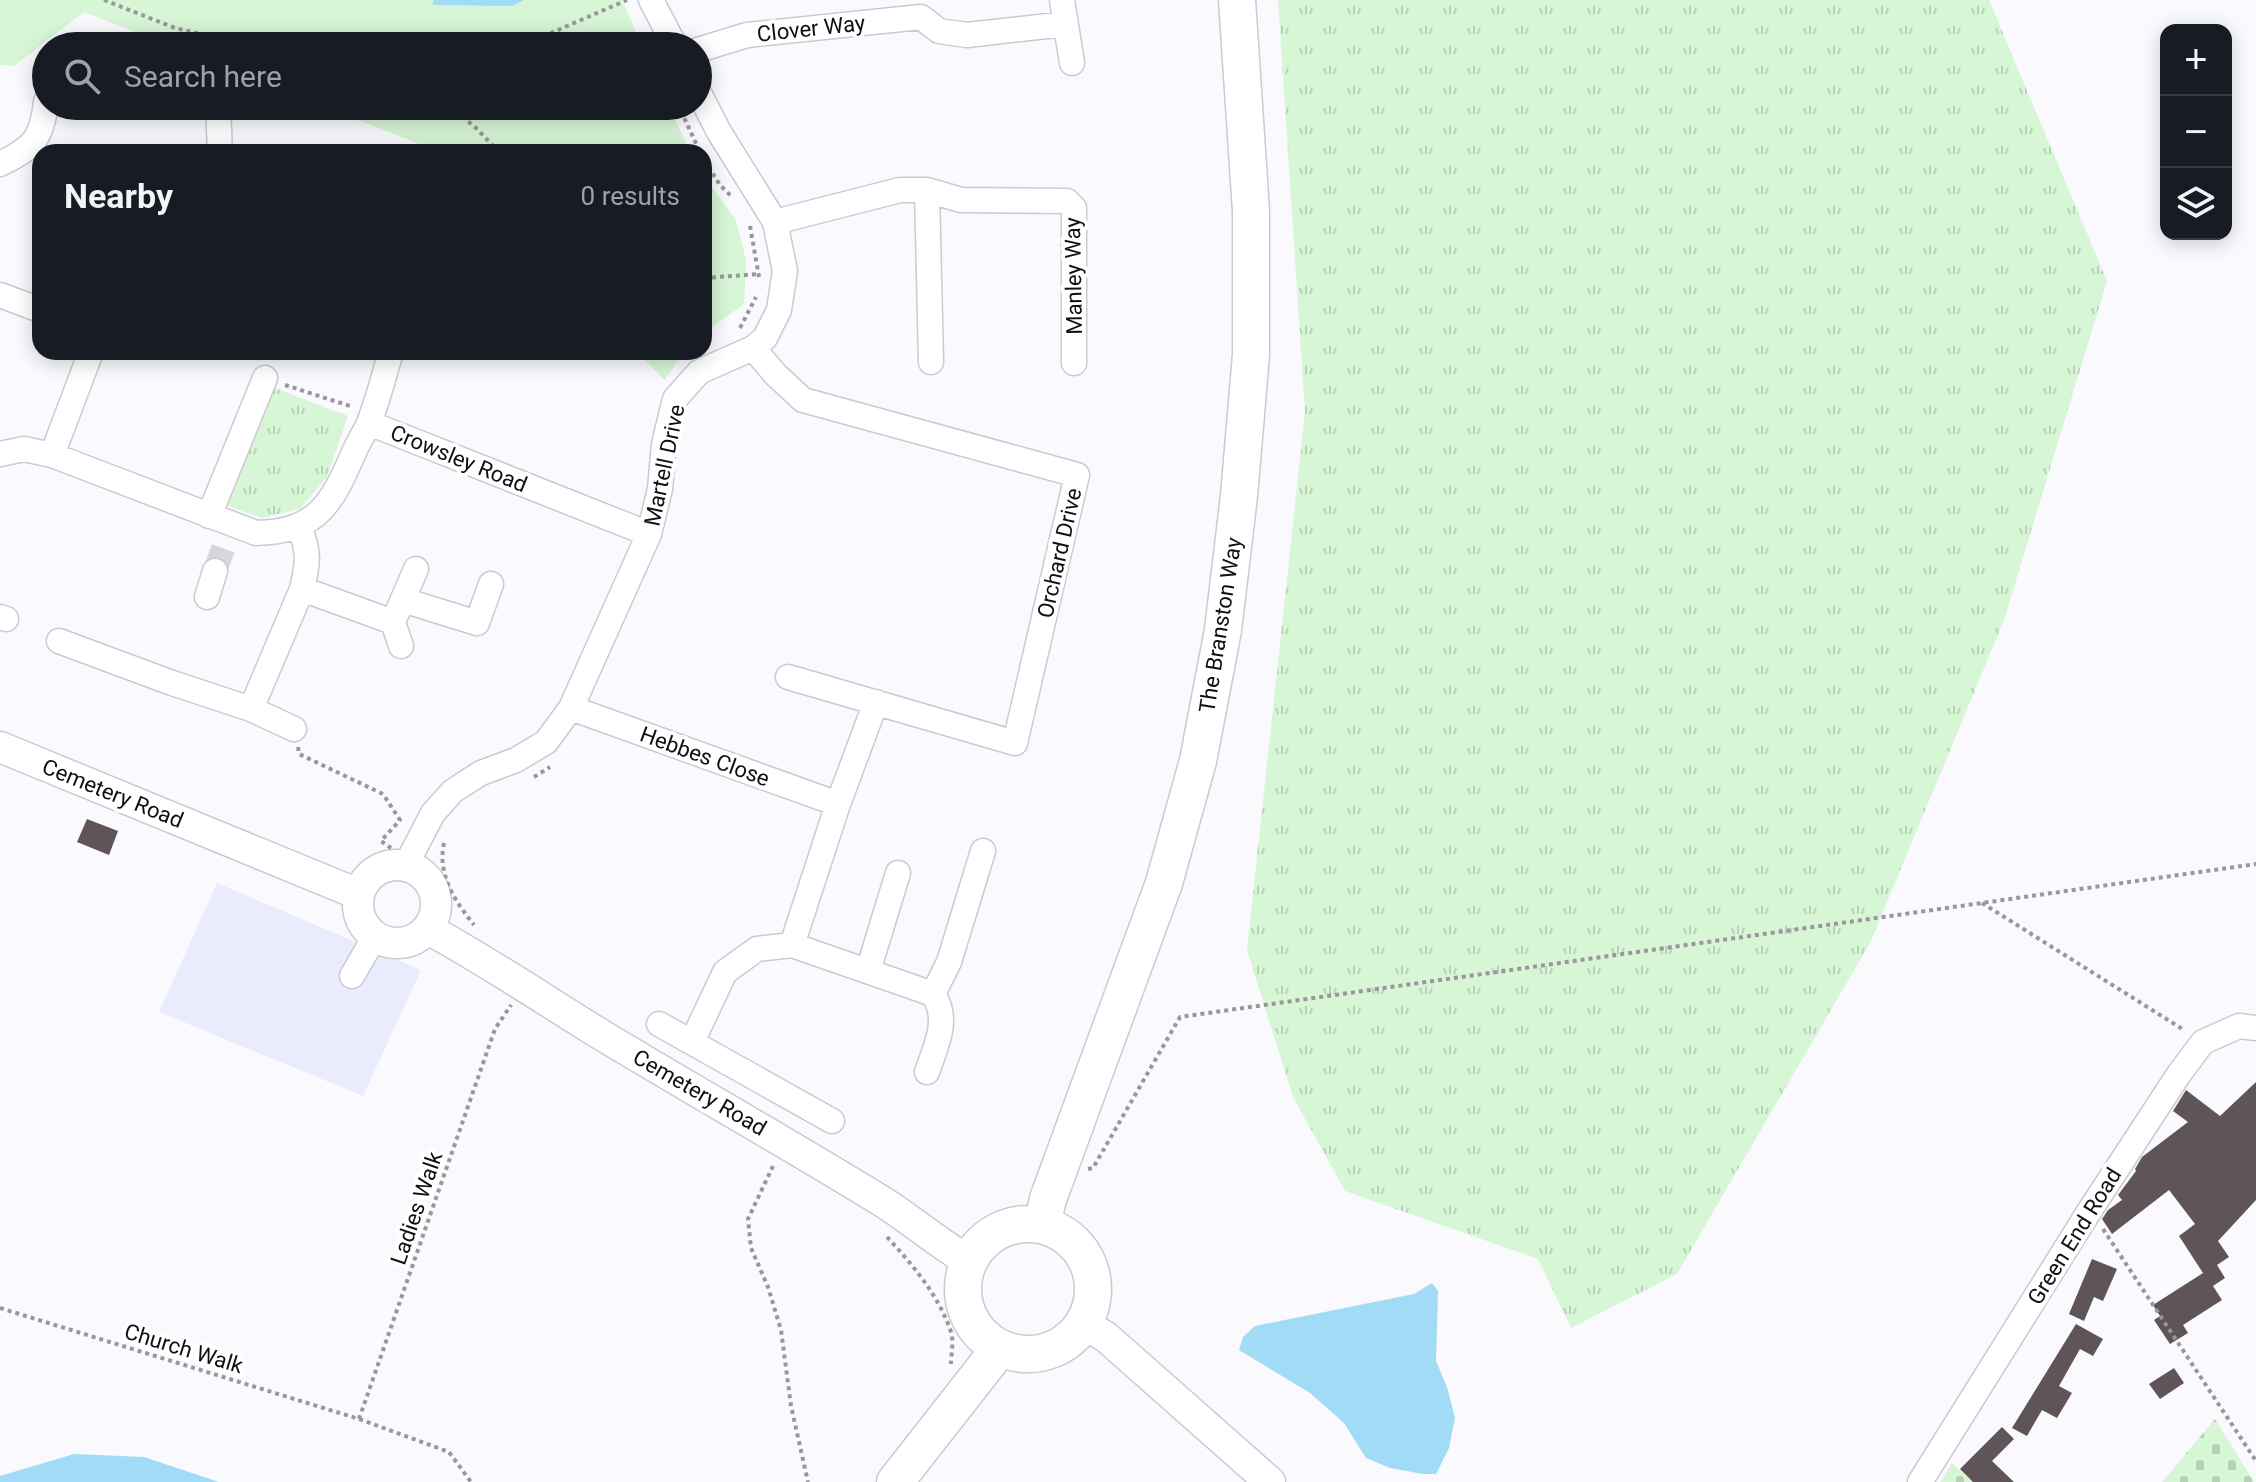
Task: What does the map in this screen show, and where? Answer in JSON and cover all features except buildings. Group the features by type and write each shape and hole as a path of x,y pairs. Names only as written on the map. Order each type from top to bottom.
{"highway":[{"name":"The Branston Way","path":"1042,1225 1048,1199 1164,883 1198,761 1223,630 1251,355 1251,211 1237,0"},
{"path":"1020,1224 1042,1225 1062,1233 1078,1246 1089,1264 1094,1284 1092,1305 1084,1324 1071,1339 1046,1352 1018,1354 1000,1348 983,1337 970,1321 963,1301 963,1281 969,1261 981,1243 999,1230 1020,1224"},
{"path":"895,1482 1000,1348"}],"main road":[{"name":"Cemetery Road","path":"0,747 358,894"},
{"path":"407,861 424,875 436,896 435,916 428,929 414,941 388,943 374,938 359,916 358,894 367,877 383,867 407,861"},
{"name":"Cemetery Road","path":"428,929 784,1141 894,1209 945,1248 969,1261"},
{"path":"1084,1324 1106,1337 1270,1482"}],"street":[{"path":"651,0 668,32"},
{"name":"Clover Way","path":"712,46 747,35 920,8 939,31 967,35 1063,12"},
{"path":"1063,12 1072,63"},
{"path":"712,118 775,222 785,271 779,310 765,338 753,348"},
{"path":"0,164 25,152 44,120"},
{"path":"219,120 220,142"},
{"name":"Manley Way","path":"775,222 900,190 927,190 961,200 1067,201 1074,208 1074,363"},
{"path":"927,190 931,362"},
{"path":"0,295 32,307"},
{"name":"Martell Drive","path":"407,861 433,813 453,791 481,773 516,760 546,742 571,708 649,534 675,399 699,372 753,348"},
{"name":"Orchard Drive","path":"753,348 803,400 1077,475 1015,743 788,677"},
{"path":"52,455 88,360"},
{"path":"369,423 389,360"},
{"path":"209,516 265,378"},
{"name":"Crowsley Road","path":"0,454 24,449 52,455 209,516 229,536 279,532 299,527 330,503 369,423 649,534"},
{"path":"251,709 302,589 307,568 307,546 299,527"},
{"path":"401,646 398,611 416,569"},
{"path":"207,597 215,571"},
{"path":"302,589 398,611 477,623 491,584"},
{"path":"59,641 251,709 294,729"},
{"path":"792,945 838,804 876,702"},
{"name":"Hebbes Close","path":"571,708 838,804"},
{"path":"933,994 949,962 983,851"},
{"path":"868,971 898,873"},
{"path":"352,976 374,938"},
{"path":"692,1042 725,972 757,949 792,945 933,994 942,1021 927,1072"},
{"path":"659,1024 832,1121"},
{"name":"Green End Road","path":"1920,1482 2179,1074 2203,1042 2239,1026 2256,1028"}],"path":[{"path":"104,0 192,32"},
{"path":"553,32 627,0"},
{"path":"467,120 491,144"},
{"path":"685,120 696,144"},
{"path":"712,172 736,202"},
{"path":"729,334 741,328 756,302 760,274 748,219"},
{"path":"712,277 760,274"},
{"path":"265,378 352,406 369,423"},
{"path":"294,729 299,754 383,794 400,820 381,841 407,861"},
{"path":"530,779 543,774 553,765"},
{"path":"447,836 442,866 455,901 478,930"},
{"path":"1082,1170 1093,1168 1180,1017 2256,864"},
{"path":"1982,903 2203,1042"},
{"name":"Ladies Walk","path":"359,1419 495,1029 508,1010"},
{"path":"777,1157 748,1219 751,1248 768,1287 781,1330 791,1406 808,1482"},
{"path":"2090,1210 2256,1461"},
{"path":"879,1229 915,1266 952,1335 951,1363 945,1378"},
{"name":"Church Walk","path":"0,1308 359,1419 449,1452 471,1482"}],"shaded area":[{"path":"217,883 421,970 363,1096 159,1012"}],"green space":[{"path":"0,0 622,0 636,32 135,32 84,12 58,32 32,32 32,52 14,66 0,65"},
{"path":"1278,0 1989,0 2107,281 2004,620 1870,943 1677,1274 1571,1328 1538,1259 1345,1191 1293,1097 1247,950 1305,412"},
{"path":"359,120 675,120 686,144 418,144"},
{"path":"712,187 736,220 746,260 744,304 712,327"},
{"path":"644,360 678,360 665,380"},
{"path":"270,386 348,416 327,477 300,509 262,518 225,505"},
{"path":"2215,1419 2254,1482 2162,1482"},
{"path":"1952,1463 1972,1482 1940,1482"}],"water":[{"path":"434,0 524,0 513,6 432,5"},
{"path":"1432,1283 1438,1291 1436,1361 1455,1418 1449,1448 1436,1474 1390,1468 1366,1458 1344,1423 1310,1393 1239,1350 1243,1337 1255,1326 1414,1294"},
{"path":"74,1454 144,1457 219,1482 0,1482 0,1476"}],"tunnel":[{"path":"215,571 224,546"}]}
